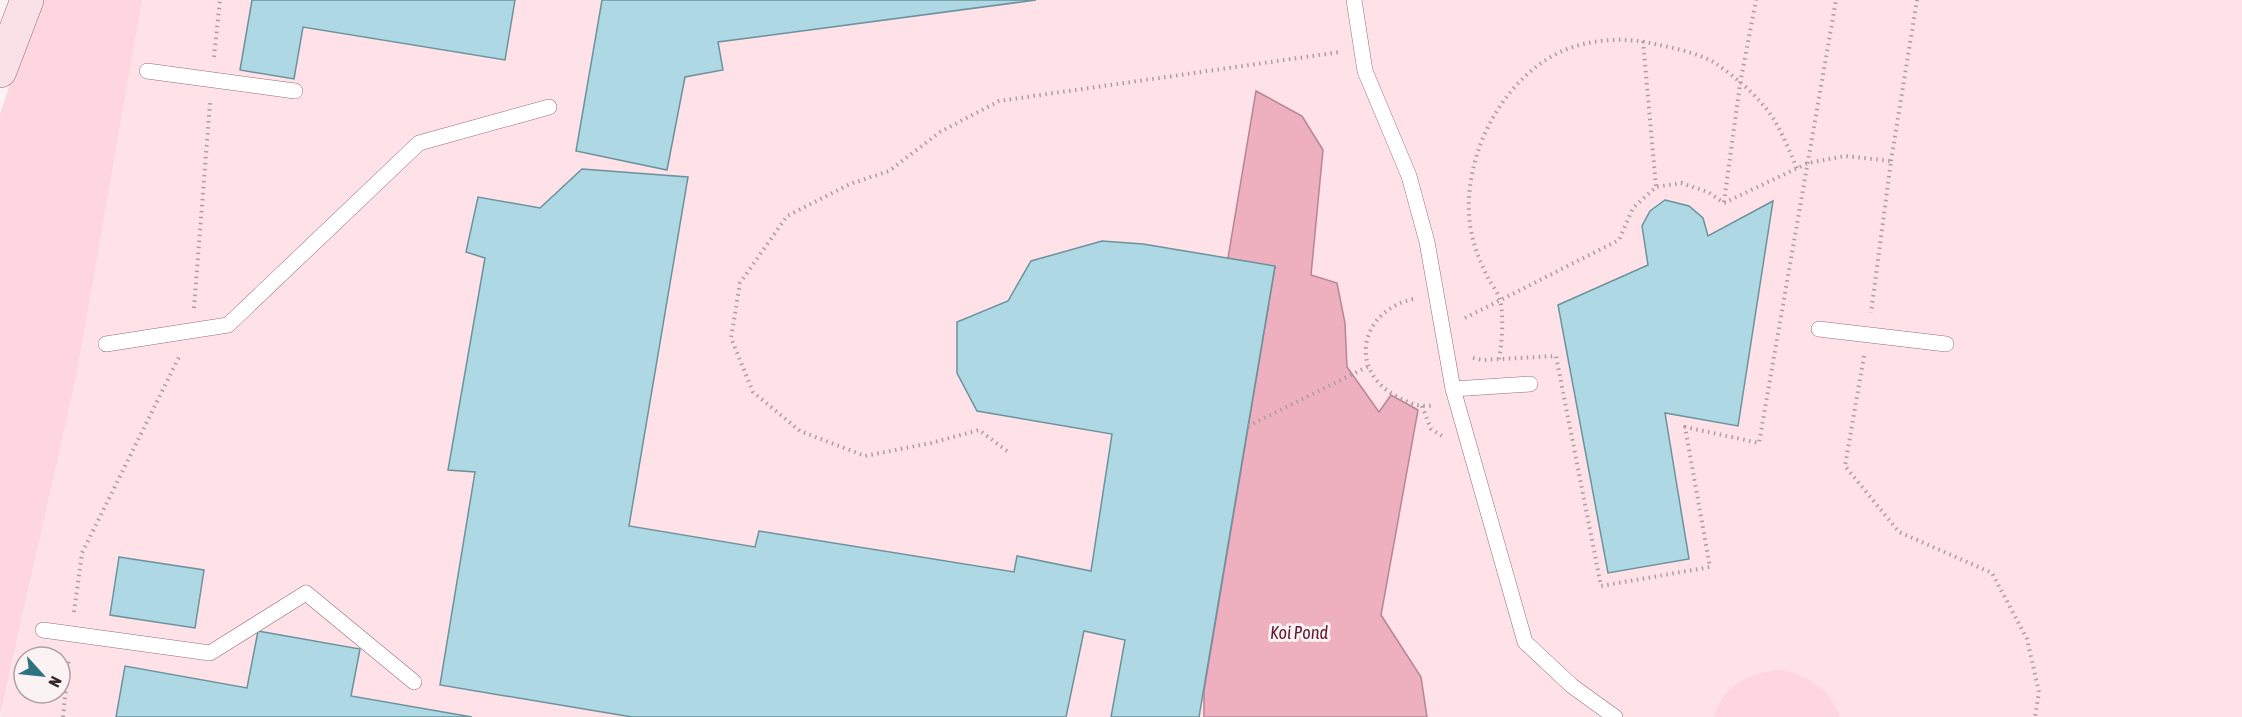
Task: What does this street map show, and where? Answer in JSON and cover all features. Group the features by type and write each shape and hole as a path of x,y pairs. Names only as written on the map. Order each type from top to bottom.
{"street":[{"path":"0,71 27,0"}],"lane":[{"path":"1354,0 1365,71 1409,176 1427,242 1453,389 1525,642 1572,686 1615,717"},
{"path":"147,71 295,91"},
{"path":"106,344 228,325 419,143 549,107"},
{"path":"1819,328 1946,344"},
{"path":"1453,389 1530,384"},
{"path":"43,630 210,653 306,593 414,681"}],"path":[{"path":"1724,203 1740,84 1756,0"},
{"path":"1469,352 1471,357 1477,360 1556,356 1601,586 1710,567 1685,428 1759,442 1836,0"},
{"path":"1917,0 1891,161 1868,334 1845,466 1899,532 1992,573 2027,639 2039,692 2035,717"},
{"path":"1499,359 1502,336 1500,300 1475,252 1470,224 1469,188 1480,146 1492,118 1521,78 1550,57 1579,46 1612,39 1643,41 1678,49 1714,62 1753,94 1776,122 1797,168"},
{"path":"1643,41 1656,187"},
{"path":"1007,451 979,430 931,443 865,456 800,431 753,392 731,338 740,283 788,216 850,184 889,171 940,132 999,102 1362,49"},
{"path":"1724,203 1808,163 1845,156 1891,161"},
{"path":"1442,405 1422,406 1408,402 1386,391 1375,380 1365,355 1368,334 1376,319 1387,310 1402,302 1418,298 1437,300 1450,306 1460,320 1619,240 1633,208 1656,187 1681,183 1708,192 1724,203"},
{"path":"1248,426 1369,366"},
{"path":"1422,406 1431,429 1445,438"}],"shaded area":[{"path":"39,0 142,0 76,378 16,645 12,645 12,663 0,717 0,114"},
{"path":"142,0 2242,0 2242,717 1,717 12,667 12,705 72,705 72,645 17,645 76,378"},
{"path":"1784,670 1802,676 1818,686 1831,699 1840,717 1714,717 1718,706 1731,688 1761,673"}],"water":[{"name":"Koi Pond","path":"1256,91 1302,116 1323,150 1311,275 1337,283 1345,323 1347,367 1379,412 1391,395 1418,410 1381,615 1421,677 1427,717 1204,717 1204,691 1275,267 1228,258"}],"building":[{"path":"252,0 515,0 505,60 303,27 294,79 240,70"},
{"path":"602,0 1036,0 718,42 723,70 685,77 667,170 576,151"},
{"path":"582,169 688,177 629,526 755,547 759,531 1014,572 1017,556 1091,571 1112,434 977,411 957,373 957,322 1008,301 1031,261 1102,241 1143,244 1275,266 1199,717 1111,717 1125,640 1084,631 1066,717 632,717 440,685 475,472 448,470 485,258 466,252 478,197 540,208"},
{"path":"1665,200 1689,206 1703,218 1708,236 1773,201 1738,426 1665,413 1689,559 1608,573 1558,305 1648,265 1642,226 1650,211"},
{"path":"119,557 204,570 195,628 110,615"},
{"path":"258,631 360,649 351,696 472,717 116,717 125,666 247,688"}]}
